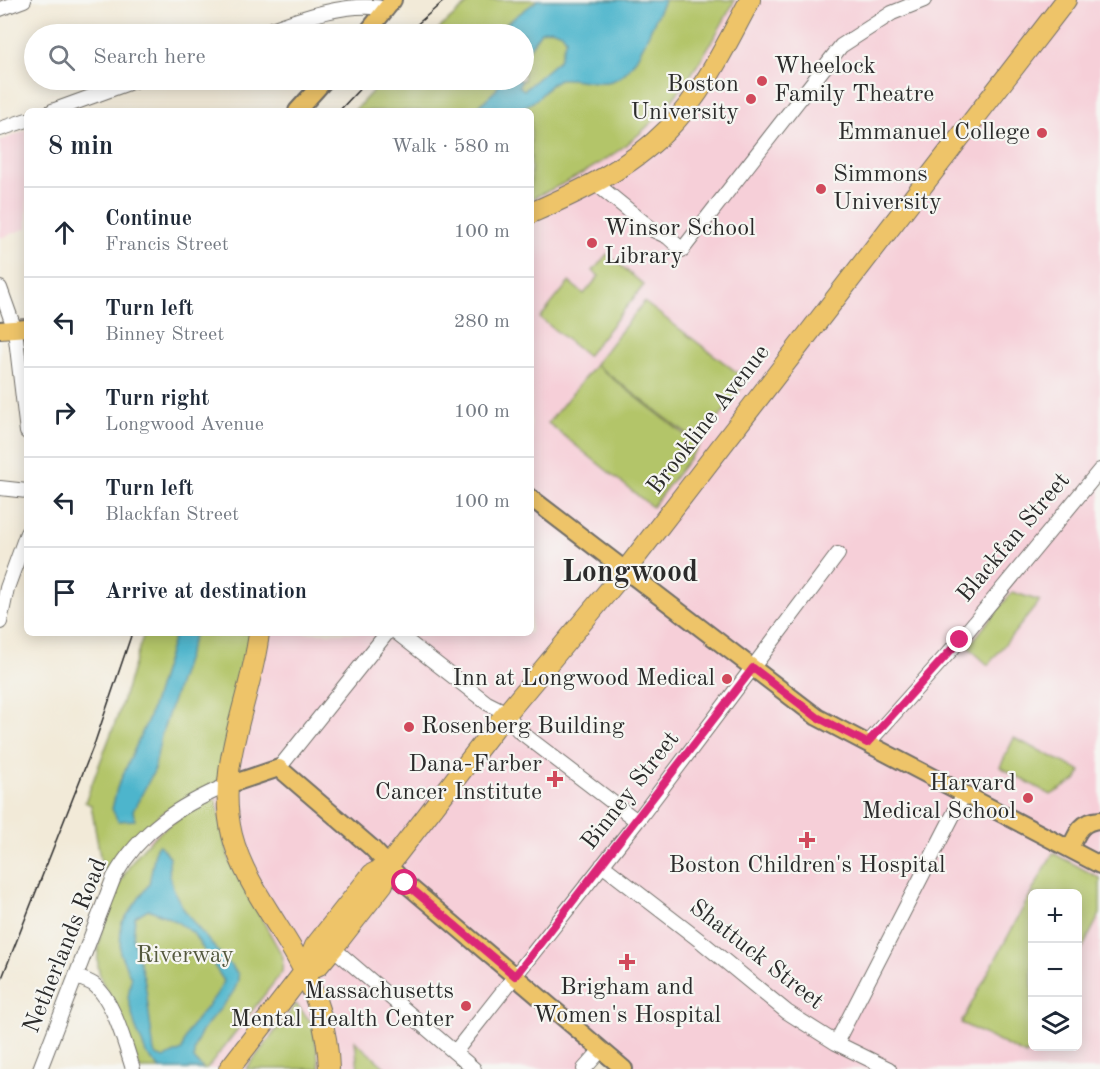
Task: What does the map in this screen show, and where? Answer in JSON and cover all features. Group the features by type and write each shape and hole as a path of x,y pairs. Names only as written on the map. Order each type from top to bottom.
{"highway":[{"path":"534,212 594,183 646,149 672,124 711,70 750,0"},
{"name":"Brookline Avenue","path":"304,972 319,965 333,948 383,884 388,866 507,713 625,571 1066,0"},
{"path":"258,636 250,684 231,753 228,785 230,823 239,855 304,972 322,1024 329,1069"},
{"name":"Brookline Avenue","path":"229,1069 304,972 312,951 372,874 388,866"}],"main road":[{"path":"374,24 390,5"},
{"path":"300,108 316,90"},
{"path":"534,500 817,717 1100,865"},
{"path":"228,785 279,768 372,848 388,866 624,1069"},
{"path":"1070,849 1082,825 1088,821 1100,820"}],"street":[{"path":"0,9 24,0"},
{"path":"594,183 653,230 668,237 681,250 841,46 892,13 924,0"},
{"path":"284,24 340,2 358,1 390,5"},
{"path":"60,108 110,90"},
{"path":"0,129 24,121"},
{"path":"0,288 14,329 24,408"},
{"name":"Blackfan Street","path":"867,743 960,640 1100,470"},
{"path":"0,488 24,491"},
{"path":"0,622 1,605 24,541"},
{"name":"Binney Street","path":"455,1052 637,821 838,554"},
{"path":"279,768 385,636"},
{"path":"401,636 487,703 507,713 518,730 637,821"},
{"name":"Netherlands Road","path":"40,1069 114,877 135,844 154,825 176,809 228,785"},
{"path":"836,1042 964,794"},
{"name":"Shattuck Street","path":"602,865 787,1012 836,1042 889,1069"},
{"path":"333,948 474,1069"},
{"path":"76,977 93,984 102,994 117,1025 133,1069"},
{"path":"584,1069 601,1050"}],"shaded area":[{"path":"565,0 1100,0 1100,1069 624,1069 601,1050 584,1069 200,1069 146,838 132,823 187,636 534,636 534,108 530,108 526,90 534,90 534,26"},
{"path":"24,131 24,229 0,238 0,141"}],"green space":[{"path":"472,0 735,0 695,69 654,120 630,142 602,162 534,198 534,108 357,108 374,90 534,90 534,24 444,24"},
{"path":"607,254 644,285 587,356 540,318 569,282 584,294 599,276 593,271"},
{"path":"644,302 747,380 700,444 595,364"},
{"path":"595,365 699,446 652,507 548,423"},
{"path":"1012,592 1040,601 988,665 968,647"},
{"path":"143,636 251,636 218,783 183,800 155,819 132,843 110,874 102,868 91,805 85,802 117,718"},
{"path":"1014,738 1081,771 1076,780 1051,795 1000,767"},
{"name":"Riverway","path":"208,799 216,799 230,862 283,957 282,972 207,1069 140,1069 98,968 100,936 104,920 124,874 145,846 173,822"},
{"path":"1053,853 1100,878 1100,914 1082,949 1082,889 1034,889"},
{"path":"1028,899 1028,1051 1026,1055 961,1023"},
{"name":"Riverway","path":"296,1004 313,1024 320,1069 246,1069"},
{"path":"355,1041 358,1044 387,1069 358,1069"}],"water":[{"path":"538,0 665,0 635,60 618,78 607,82 559,79 538,98 523,107 476,108 496,90 534,90 534,81 559,60 566,39 562,33 551,29 541,31 534,41 534,24 506,24"},
{"path":"174,636 194,636 161,736 154,771 133,811 135,820 118,821 112,809 117,788 149,717"},
{"path":"159,845 170,857 169,873 173,889 191,920 238,974 237,984 232,994 207,1024 195,1046 194,1059 203,1069 160,1069 146,1053 135,1026 128,998 131,978 120,953 121,924 149,884 156,847","holes":["148,909 174,920 193,933 224,981 213,1000 190,1029 182,1050 164,1058 154,1052 145,982 133,939 135,917"]}],"tram line":[{"path":"417,24 445,0"},
{"path":"342,108 359,90"},
{"path":"0,983 95,742 131,636"}],"place":[{"name":"Wheelock Family Theatre","path":"762,81"},
{"name":"Boston University","path":"751,99"},
{"name":"Emmanuel College","path":"1042,133"},
{"name":"Simmons University","path":"821,189"},
{"name":"Winsor School Library","path":"592,243"},
{"name":"Inn at Longwood Medical","path":"727,679"},
{"name":"Rosenberg Building","path":"409,727"},
{"name":"Dana-Farber Cancer Institute","path":"555,779"},
{"name":"Harvard Medical School","path":"1028,798"},
{"name":"Boston Children's Hospital","path":"807,840"},
{"name":"Brigham and Women's Hospital","path":"627,962"},
{"name":"Massachusetts Mental Health Center","path":"466,1006"}],"district":[{"name":"Longwood","path":"630,573"}],"route":[{"path":"405,883 515,976 753,668 817,717 867,743 960,640"}]}
